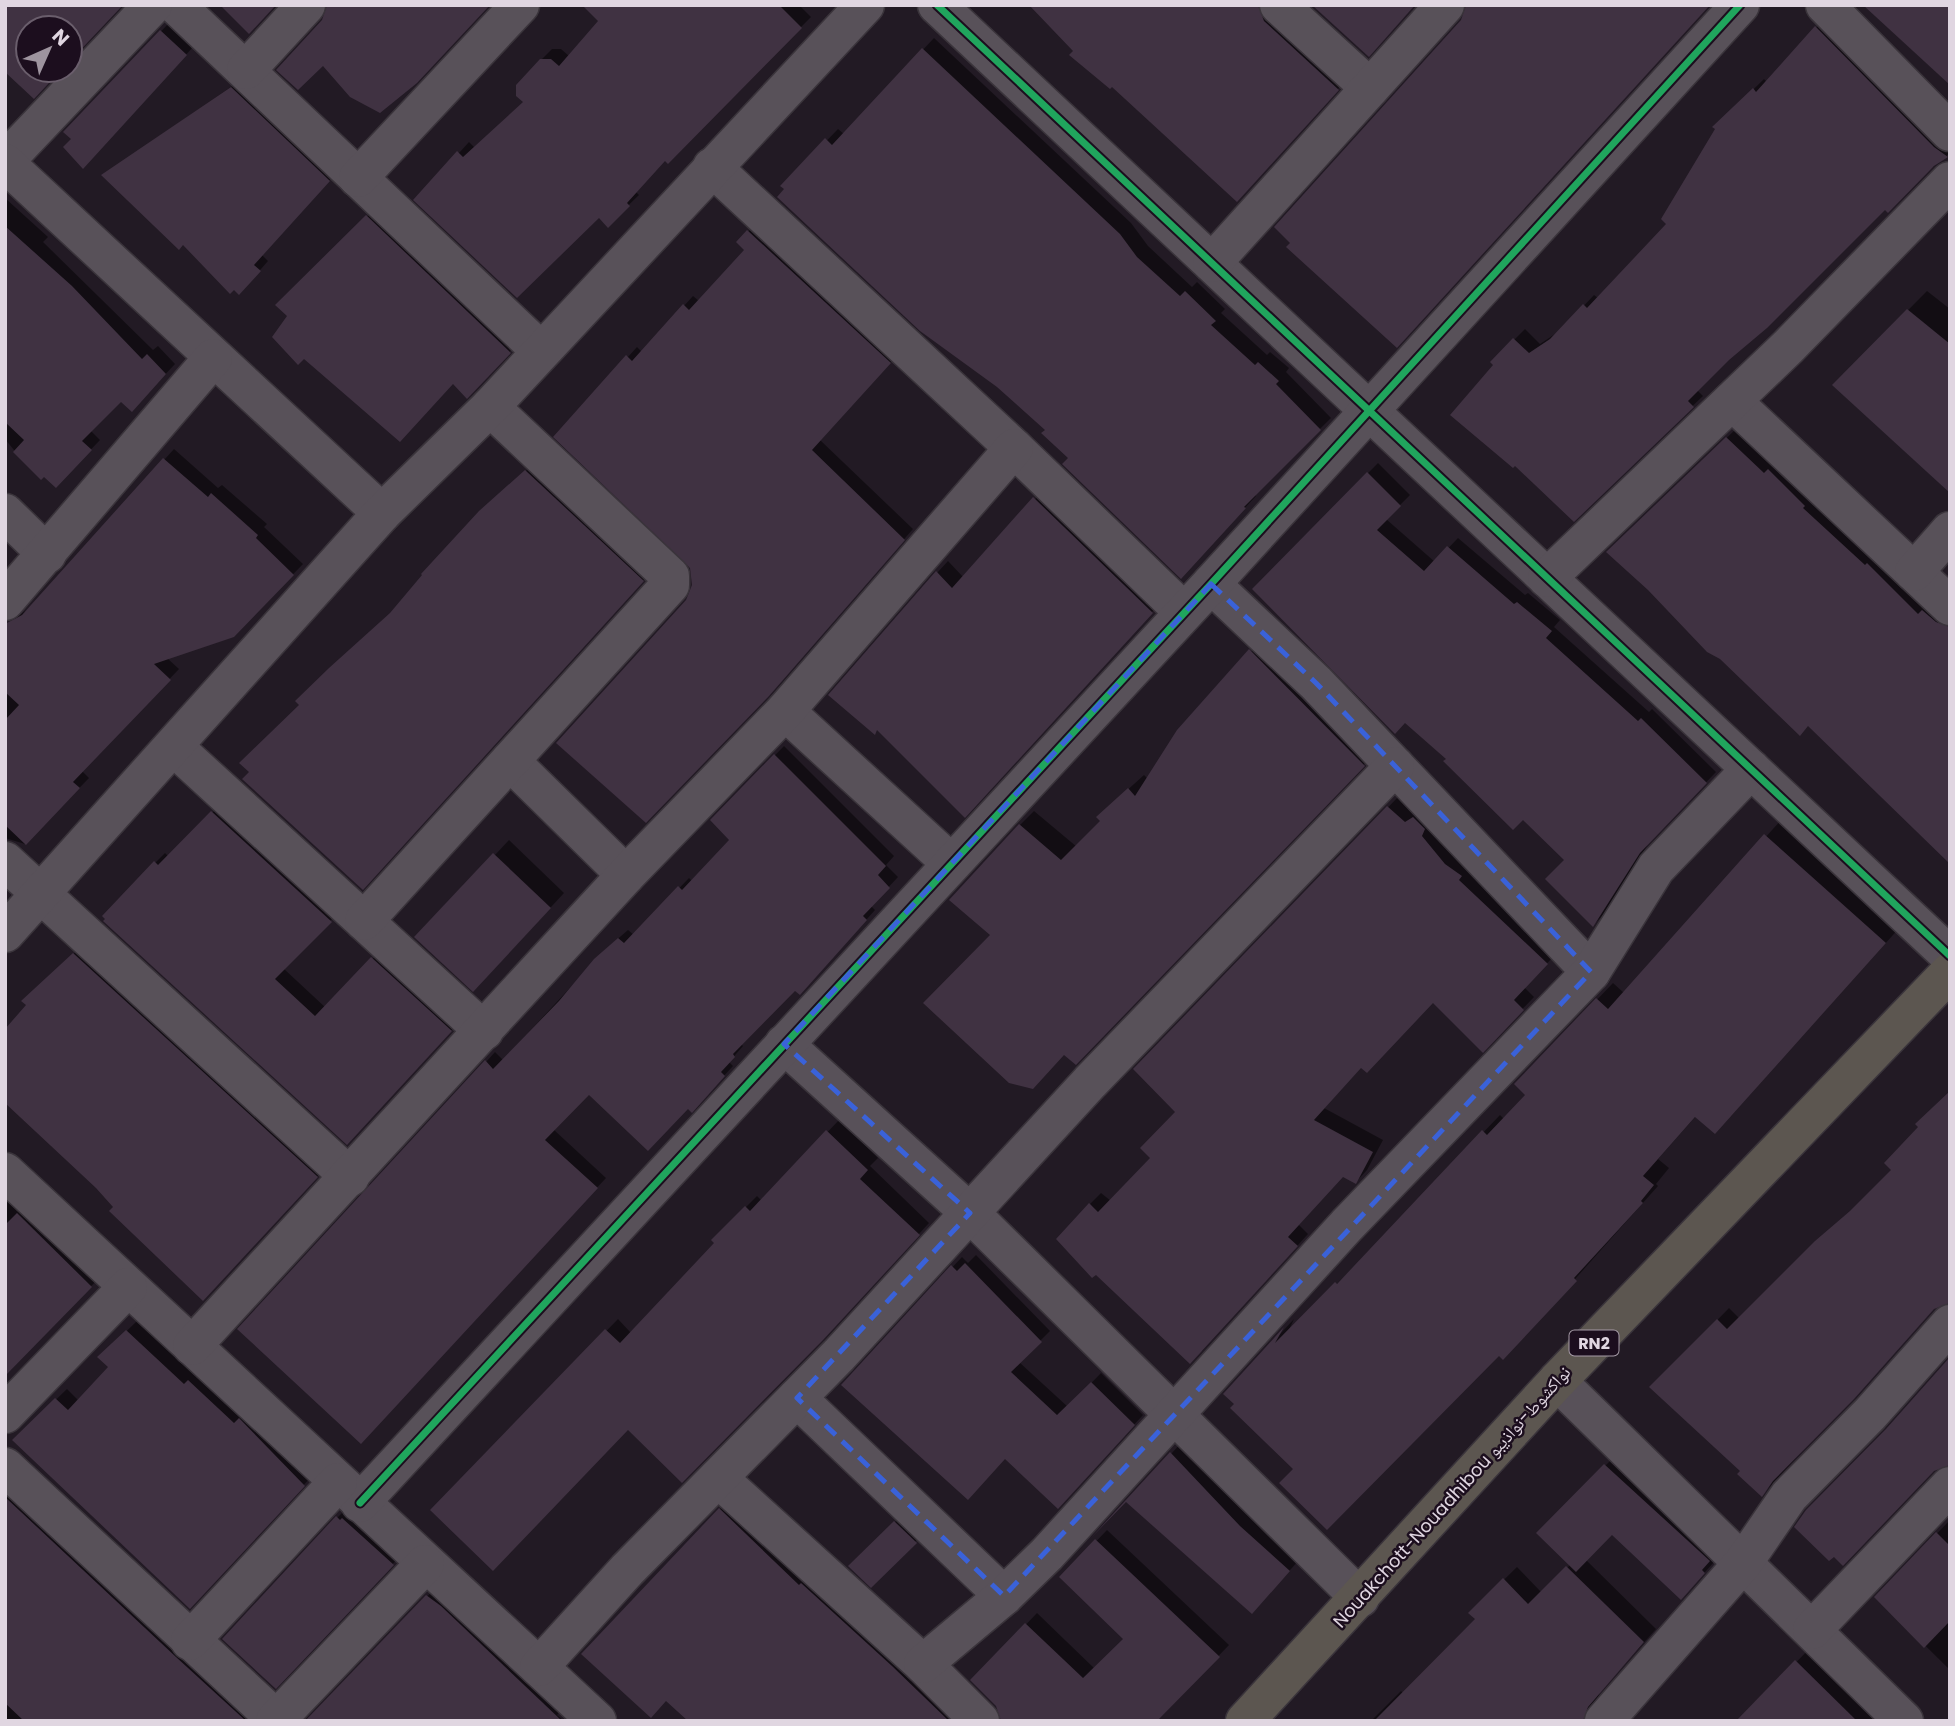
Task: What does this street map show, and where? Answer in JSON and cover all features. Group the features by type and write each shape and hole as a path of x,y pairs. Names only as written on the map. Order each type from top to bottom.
{"highway":[{"name":"Nouakchott-Nouadhibou نواكشوط-نواذيبو","path":"1245,1721 1557,1381 1950,972"}],"street":[{"path":"153,5 5,162 382,513"},
{"path":"176,5 541,351"},
{"path":"246,70 306,5"},
{"path":"358,178 520,5"},
{"path":"5,933 382,513 490,407 865,5"},
{"path":"937,5 1950,956"},
{"path":"1279,5 1370,88"},
{"path":"1212,263 1445,5"},
{"path":"190,1641 349,1493 784,1044 1211,584 1740,5"},
{"path":"1825,5 1950,132"},
{"path":"712,167 1014,448 1184,612"},
{"path":"1547,578 1732,401 1950,181"},
{"path":"5,601 213,358"},
{"path":"1732,401 1950,606"},
{"path":"364,921 670,585 670,576 490,407"},
{"path":"192,1346 626,875 785,711 1014,448"},
{"path":"5,513 47,554"},
{"path":"1914,572 1950,531"},
{"path":"1211,584 1316,683 1591,972"},
{"path":"785,711 951,863"},
{"path":"174,747 484,1031"},
{"path":"510,761 626,875"},
{"path":"539,1667 627,1570 797,1398 1090,1082 1395,766"},
{"path":"923,1664 1004,1596 1047,1555 1348,1225 1591,972 1656,868 1751,769"},
{"path":"5,861 350,1177"},
{"path":"784,1044 970,1213 1360,1598"},
{"path":"5,1172 596,1721"},
{"path":"5,1414 128,1287"},
{"path":"1606,1720 1743,1563 1789,1496 1870,1414 1950,1324"},
{"path":"1557,1381 1904,1721"},
{"path":"797,1398 1004,1596"},
{"path":"5,1467 276,1720 425,1564"},
{"path":"718,1478 923,1664 980,1721"},
{"path":"1812,1630 1950,1486"}],"highlighted area":[{"path":"1211,584 1316,683 1591,972 1004,1596 797,1398 970,1213 784,1044"}],"building":[{"path":"5,5 123,5 84,46 84,14 14,14 14,80 5,72"},
{"path":"220,5 276,5 249,34"},
{"path":"327,5 490,5 417,83 380,113 350,97 323,66 298,90 276,70 322,20"},
{"path":"582,5 779,5 802,28 668,164 665,161 627,203 630,206 608,228 599,218 517,298 413,200 457,151 463,157 523,102 516,96 516,85 540,59 551,59 559,66 598,21"},
{"path":"1029,5 1258,5 1264,21 1339,90 1237,202 1112,87 1110,89 1069,55 1073,51"},
{"path":"1312,5 1415,5 1369,57"},
{"path":"1466,5 1710,5 1397,348 1286,247 1290,243 1274,227 1461,20"},
{"path":"1863,5 1950,5 1950,85"},
{"path":"1815,26 1934,147 1948,157 1934,166 1888,213 1885,210 1767,328 1729,360 1688,401 1694,407 1574,522 1515,466 1513,468 1450,415 1493,365 1490,362 1513,338 1529,353 1550,339 1583,304 1587,308 1666,224 1661,219 1715,129 1712,127 1753,88 1756,92"},
{"path":"160,30 187,55 83,169 63,147 71,139 63,132"},
{"path":"922,48 1120,234 1137,257 1180,296 1185,291 1216,321 1211,325 1255,365 1258,362 1279,381 1276,384 1321,430 1244,507 1246,508 1181,579 1062,464 1068,458 1041,433 1045,430 997,387 920,331 777,197 784,189 780,186 825,138 832,145"},
{"path":"18,84 48,84 34,99"},
{"path":"231,87 330,181 254,265 261,271 239,295 234,290 230,294 183,245 179,250 101,175"},
{"path":"366,215 511,353 467,399 453,384 400,442 304,359 298,365 272,337 287,316 275,305"},
{"path":"5,226 72,286 142,359 147,354 166,374 132,412 121,402 82,441 92,450 56,488 44,477 41,480 13,452 24,440 5,422"},
{"path":"747,230 891,363 812,450 905,540 769,696 646,823 556,743 686,600 692,585 690,568 553,437 626,355 632,361 683,304 689,310 744,250 736,242"},
{"path":"1907,309 1950,344 1950,493 1832,385"},
{"path":"1726,437 1764,473 1768,469 1805,506 1803,508 1865,565 1867,563 1918,614 1922,610 1936,622 1950,627 1950,864 1808,726 1800,736 1720,659 1707,652 1648,590 1606,552"},
{"path":"163,458 208,497 211,493 258,535 256,538 294,575 234,637 154,664 171,680 73,782 80,788 26,845 5,825 5,720 19,705 5,692 5,624 22,615"},
{"path":"525,470 644,581 363,890 242,779 249,772 239,763 299,705 295,701 390,613 421,574 479,511"},
{"path":"1367,472 1401,506 1377,530 1424,571 1447,546 1514,604 1517,602 1552,631 1546,638 1638,721 1641,718 1707,783 1640,853 1593,927 1545,879 1564,860 1523,820 1513,830 1443,761 1446,759 1405,723 1395,734 1252,589"},
{"path":"1033,497 1153,613 965,818 877,730 875,735 828,695 936,571 952,588"},
{"path":"1249,649 1365,766 1076,1065 1064,1055 1033,1089 1009,1083 923,1003 990,935 949,900 1019,824 1061,860 1100,821 1096,817 1128,788 1135,796 1177,730"},
{"path":"774,754 886,866 878,875 890,888 863,916 867,920 800,995 795,991 733,1054 735,1057 721,1072 725,1076 692,1113 688,1109 648,1151 589,1095 545,1140 598,1188 361,1444 237,1329 485,1060 493,1069 559,1001 594,959 618,938 624,943 678,886 682,890 729,840 710,820"},
{"path":"1387,806 1405,822 1413,817 1425,829 1422,836 1445,864 1462,876 1459,880 1548,964 1514,1000 1524,1010 1483,1053 1433,1003 1367,1073 1361,1068 1314,1120 1373,1152 1356,1184 1343,1177 1288,1237 1298,1246 1190,1364 1096,1275 1092,1278 1056,1239 1089,1203 1098,1212 1150,1158 1140,1148 1175,1112 1133,1069"},
{"path":"211,811 332,922 275,979 315,1016 371,957 452,1031 347,1145 103,921 105,919 102,916 154,861 158,865"},
{"path":"1764,834 1886,943 1715,1134 1695,1117 1643,1176 1654,1185 1641,1201 1643,1203 1574,1278 1577,1281 1503,1360 1499,1356 1327,1530 1279,1483 1293,1469 1230,1408 1234,1404 1223,1394 1284,1327 1275,1343 1335,1282 1337,1284 1482,1130 1487,1135 1525,1095 1514,1084 1596,998 1608,1009"},
{"path":"493,853 551,908 473,992 414,937"},
{"path":"73,953 318,1177 203,1301 109,1211 113,1207 96,1188 5,1103 5,1029 26,1005 21,1001"},
{"path":"1950,1091 1950,1303 1934,1309 1854,1399 1773,1481 1762,1497 1737,1474 1740,1471 1649,1387 1717,1319 1727,1329 1815,1241 1850,1211 1891,1170 1884,1163 1918,1127 1915,1124"},
{"path":"826,1130 868,1170 860,1179 920,1235 823,1340 682,1483 628,1430 493,1571 430,1510 605,1329 620,1343 714,1243 711,1240 745,1206 750,1211"},
{"path":"17,1213 92,1287 5,1376 5,1225"},
{"path":"965,1263 1042,1342 1011,1372 1057,1415 1091,1382 1135,1425 1058,1509 1005,1459 968,1500 841,1385 951,1265 957,1271"},
{"path":"126,1330 184,1384 188,1380 234,1423 239,1418 305,1486 190,1609 12,1440 55,1398 68,1410 108,1367 97,1357"},
{"path":"1950,1357 1950,1465 1934,1471 1843,1566 1834,1557 1829,1561 1794,1527 1806,1510 1886,1429"},
{"path":"1170,1452 1240,1526 1290,1571 1252,1614 1126,1502 1090,1539"},
{"path":"1604,1464 1710,1561 1702,1570 1705,1573 1681,1600 1612,1535 1576,1572 1536,1533"},
{"path":"5,1497 246,1721 24,1721 5,1703"},
{"path":"719,1508 799,1585 801,1583 949,1721 688,1721 666,1701 651,1718 581,1654"},
{"path":"336,1516 340,1520 342,1518 394,1565 276,1689 222,1639"},
{"path":"894,1521 917,1543 871,1588 848,1566"},
{"path":"1936,1532 1950,1546 1950,1621 1924,1648 1874,1597"},
{"path":"1095,1539 1220,1657 1157,1721 1001,1721 996,1706 970,1680 1025,1623 1083,1678 1123,1639 1059,1577"},
{"path":"1566,1566 1644,1642 1588,1707 1583,1721 1374,1721 1475,1619 1468,1613 1503,1578 1528,1604"},
{"path":"426,1595 441,1606 562,1721 305,1721"},
{"path":"1795,1660 1857,1721 1736,1721"}],"cycle path":[{"path":"937,5 1950,956"},
{"path":"360,1503 1211,584 1740,5"}]}
